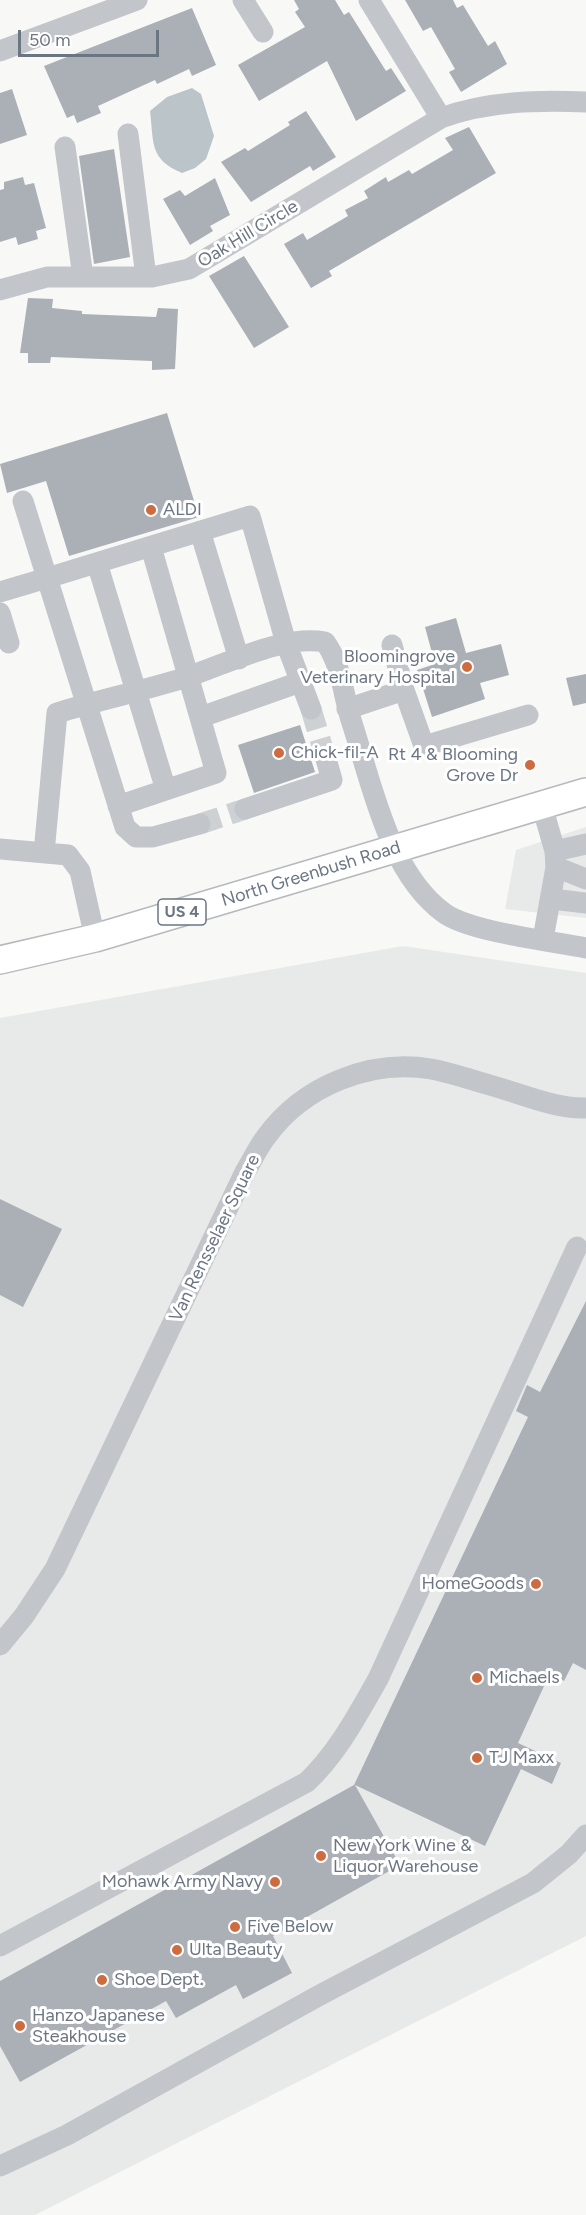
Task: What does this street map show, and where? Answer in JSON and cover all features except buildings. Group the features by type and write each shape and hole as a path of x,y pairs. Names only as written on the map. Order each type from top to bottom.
{"main road":[{"name":"North Greenbush Road","path":"0,960 94,938 586,792"}],"street":[{"path":"0,51 137,0"},
{"path":"243,0 262,32"},
{"path":"369,0 441,118"},
{"name":"Oak Hill Circle","path":"0,290 47,278 146,277 189,269 441,118 459,111 538,100 586,102"},
{"path":"128,134 146,277"},
{"path":"65,147 83,277"},
{"path":"23,501 84,705 125,827 136,837 165,835 200,824"},
{"path":"0,592 249,516 286,643 311,709"},
{"path":"200,531 240,659"},
{"path":"118,806 216,773 151,547"},
{"path":"97,563 166,790"},
{"path":"0,613 9,643"},
{"path":"44,853 57,714 187,677 286,643 312,639 325,642 335,655 347,709 393,849 416,884 445,914 485,929 586,948"},
{"path":"392,645 404,690 424,746 528,715"},
{"path":"201,717 300,682"},
{"path":"347,709 404,690"},
{"path":"245,809 332,780 326,759"},
{"path":"542,806 556,859 552,899 543,939"},
{"path":"556,859 586,844"},
{"path":"0,849 68,855 80,871 94,938"},
{"path":"556,859 586,858"},
{"path":"556,859 586,868"},
{"path":"556,859 586,879"},
{"path":"552,899 586,895"},
{"path":"552,899 586,903"},
{"name":"Van Rensselaer Square","path":"0,1645 30,1609 55,1569 245,1173 265,1138 283,1116 305,1098 354,1074 404,1067 454,1075 555,1104 586,1108"},
{"path":"0,1946 307,1782 321,1769 345,1738 378,1679 578,1248"},
{"path":"0,2166 67,2135 320,1995 533,1883 586,1835"}],"shaded area":[{"path":"192,88 201,94 214,136 206,159 195,168 182,173 171,168 158,156 153,141 150,111 167,97"},
{"path":"586,827 586,918 505,909 516,850"},
{"path":"403,946 586,973 586,1936 35,2215 0,2215 0,1018"}],"tunnel":[{"path":"311,709 326,759"},
{"path":"200,824 245,809"}],"place":[{"name":"ALDI","path":"151,510"},
{"name":"Bloomingrove Veterinary Hospital","path":"467,667"},
{"name":"Chick-fil-A","path":"279,753"},
{"name":"Rt 4 & Blooming Grove Dr","path":"530,765"},
{"name":"HomeGoods","path":"536,1584"},
{"name":"Michaels","path":"477,1678"},
{"name":"TJ Maxx","path":"477,1758"},
{"name":"New York Wine & Liquor Warehouse","path":"321,1856"},
{"name":"Mohawk Army Navy","path":"275,1882"},
{"name":"Five Below","path":"235,1927"},
{"name":"Ulta Beauty","path":"177,1950"},
{"name":"Shoe Dept.","path":"102,1980"},
{"name":"Hanzo Japanese Steakhouse","path":"20,2026"}]}
